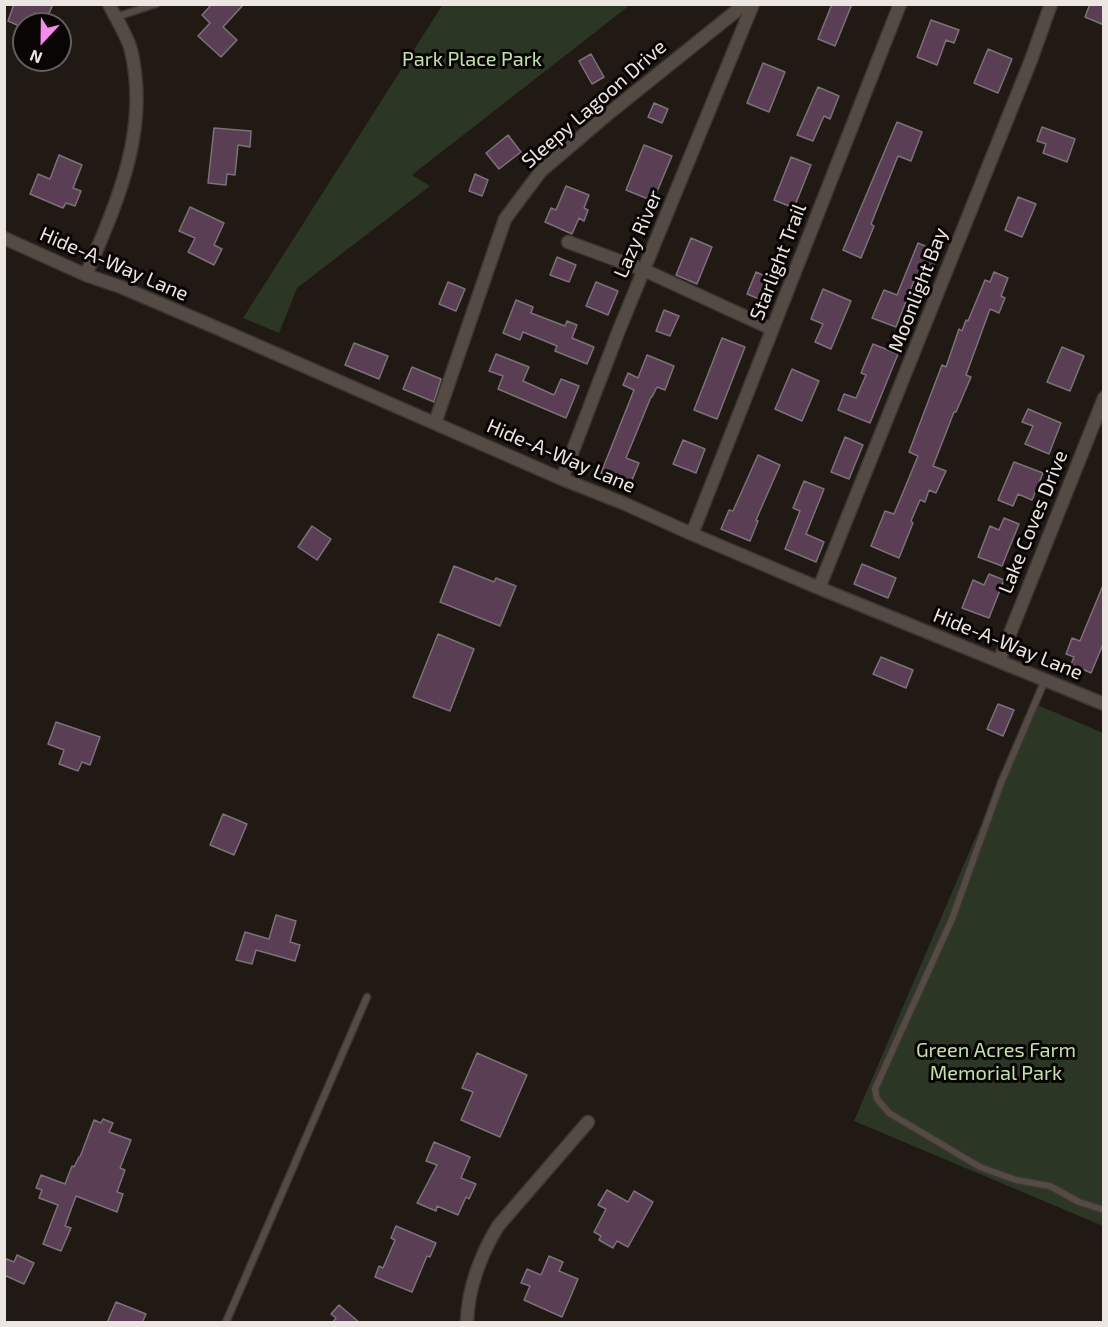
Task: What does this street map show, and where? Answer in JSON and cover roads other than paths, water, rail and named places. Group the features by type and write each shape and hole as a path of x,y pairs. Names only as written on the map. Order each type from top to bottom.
{"street":[{"path":"86,275 123,183 136,131 138,92 130,48 109,4"},
{"name":"Sleepy Lagoon Drive","path":"435,423 505,219 541,171 745,4"},
{"name":"Lazy River","path":"562,479 615,341 753,4"},
{"name":"Starlight Trail","path":"692,534 900,4"},
{"name":"Moonlight Bay","path":"819,588 1031,60 1051,4"},
{"name":"Hide-A-Way Lane","path":"4,238 819,588 1104,704"},
{"path":"568,242 644,270 772,329"},
{"name":"Lake Coves Drive","path":"999,661 1104,398"},
{"path":"467,1323 475,1275 490,1239 507,1213 588,1122"}],"lane":[{"path":"116,18 156,4"},
{"path":"1045,680 1001,783 952,919 875,1089 877,1099 889,1113 980,1167 1016,1180 1050,1186 1080,1202 1104,1210"},
{"path":"226,1323 367,997"}],"park label":[{"name":"Park Place Park","path":"472,59"},
{"name":"Green Acres Farm Memorial Park","path":"996,1062"}]}
